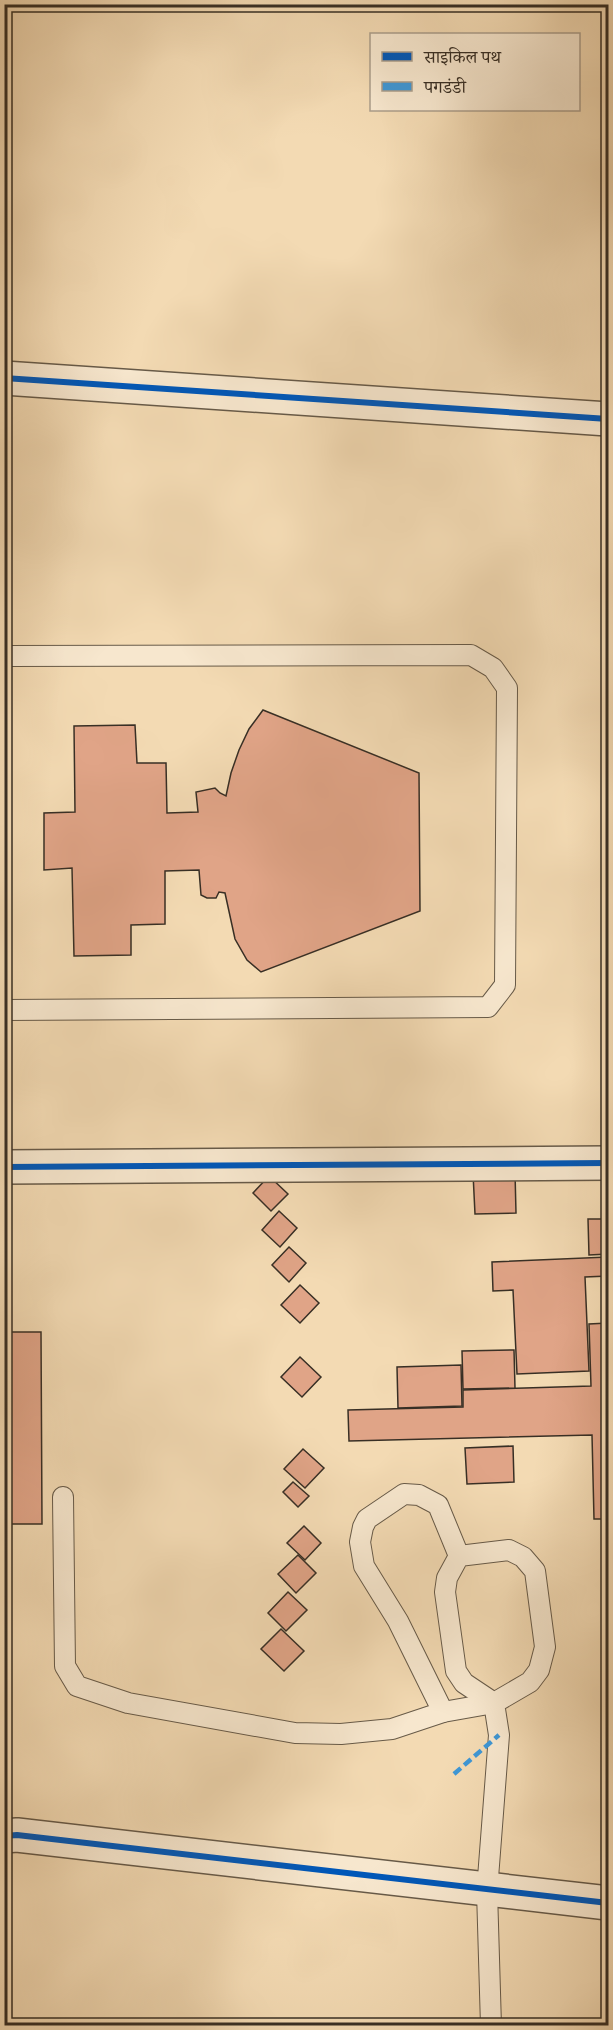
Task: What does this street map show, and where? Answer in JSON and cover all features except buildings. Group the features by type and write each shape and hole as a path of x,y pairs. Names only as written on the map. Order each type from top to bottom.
{"street":[{"path":"4,378 609,419"},
{"path":"4,1167 609,1163"},
{"path":"4,1836 17,1835 487,1891 609,1903"}],"lane":[{"path":"4,656 471,656 493,668 507,688 505,985 488,1007 4,1010"},
{"path":"443,1712 398,1621 364,1566 360,1542 363,1527 367,1520 404,1494 419,1495 438,1505 459,1556"},
{"path":"63,1497 65,1666 77,1686 128,1703 295,1733 341,1734 392,1730 443,1712 494,1703 530,1682 539,1670 545,1647 535,1571 523,1557 510,1550 459,1556"},
{"path":"459,1556 447,1578 445,1592 456,1671 464,1683 494,1703 499,1735 487,1891 490,2025"}],"marked path":[{"path":"454,1774 499,1735"}],"cycle path":[{"path":"4,378 608,419"},
{"path":"4,1167 608,1163"},
{"path":"4,1836 17,1835 608,1903"}]}
